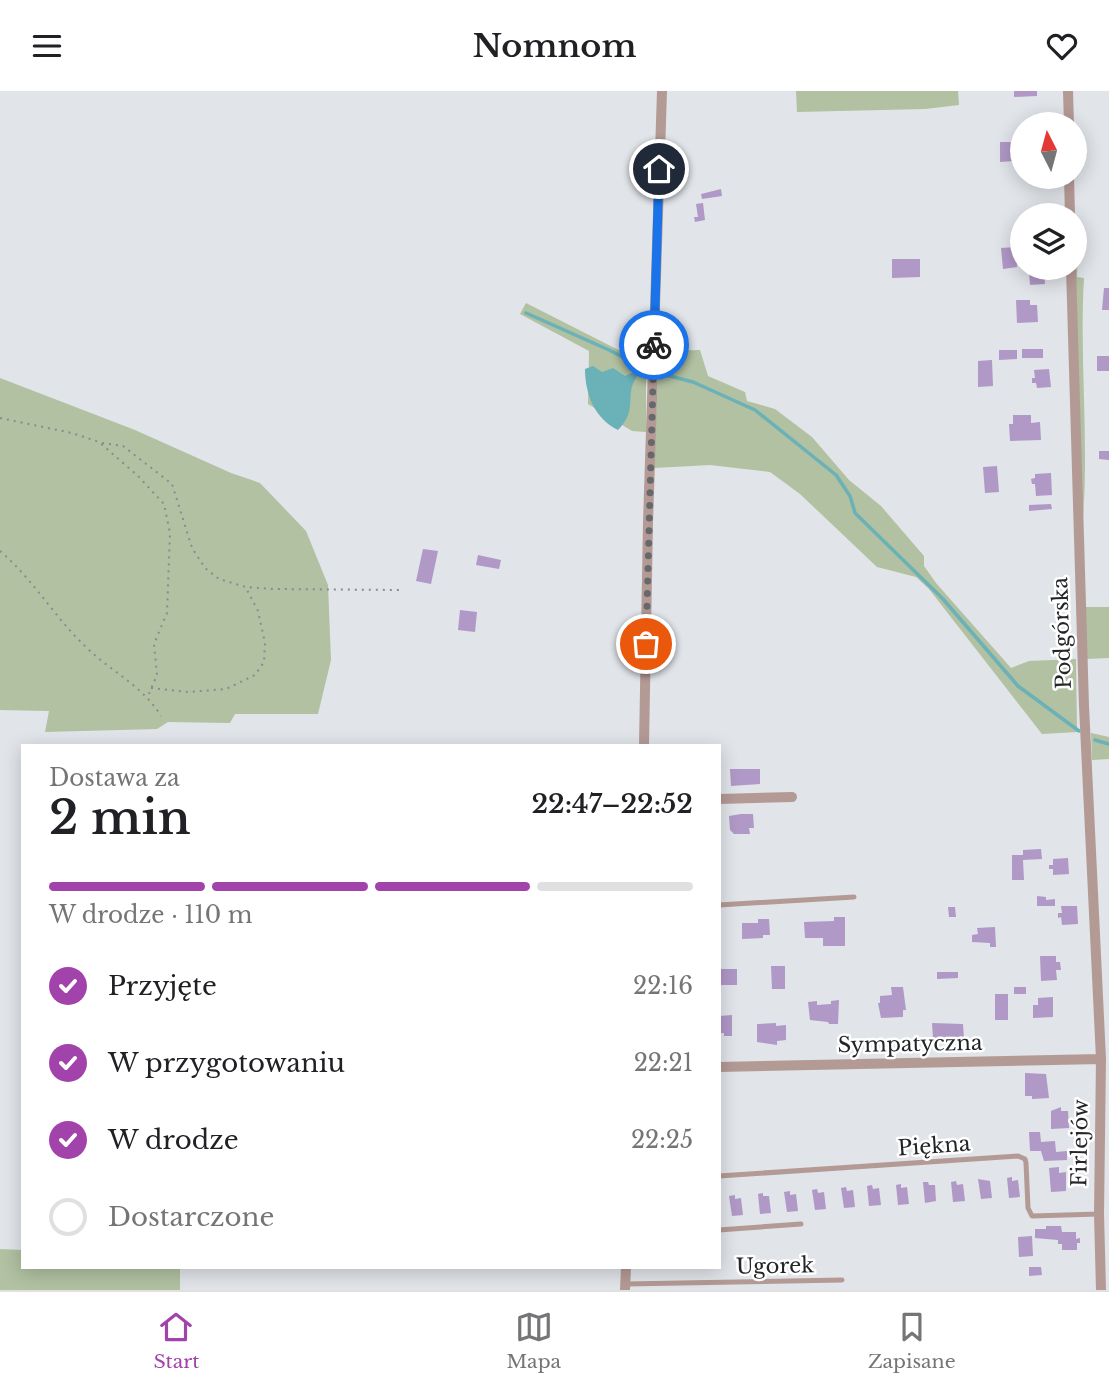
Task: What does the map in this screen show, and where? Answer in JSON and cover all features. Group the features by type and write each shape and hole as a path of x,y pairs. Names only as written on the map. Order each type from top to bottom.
{"street":[{"path":"644,744 662,91"},
{"path":"1068,91 1069,112"},
{"name":"Podgórska","path":"1071,280 1084,706 1103,997"},
{"path":"721,799 792,797"},
{"name":"Firlejów","path":"1101,1290 1099,1214 1103,997"},
{"name":"Sympatyczna","path":"721,1067 1101,1059"},
{"path":"625,1287 626,1269"}],"lane":[{"path":"721,905 854,897"},
{"name":"Piękna","path":"721,1176 1018,1156 1025,1159 1026,1163 1028,1208 1032,1216 1099,1214"},
{"path":"721,1230 802,1224"},
{"name":"Ugorek","path":"625,1287 842,1280"}],"path":[{"path":"0,418 123,446 172,484 192,548 205,568 219,579 246,587 399,590"},
{"path":"99,442 138,476 164,504 170,533 167,614 154,644 157,675 148,696"},
{"path":"0,551 21,568 86,647 148,696 161,716"},
{"path":"151,688 189,692 226,689 256,675 264,662 265,643 258,611 246,587"}],"green space":[{"path":"796,91 958,91 959,105 925,109 797,112"},
{"path":"1075,280 1084,280 1085,467 1082,529"},
{"path":"526,303 646,364 646,432 632,431 588,404 589,351 520,314"},
{"path":"700,350 708,376 745,392 747,401 775,409 812,437 849,480 881,506 924,556 924,566 936,583 1011,668 1029,661 1076,659 1077,732 1042,734 929,589 916,577 877,567 800,494 770,472 710,465 654,468 659,351"},
{"path":"0,378 135,430 231,473 260,483 306,531 328,585 331,660 318,714 235,714 230,723 168,722 157,729 45,732 49,711 0,710"},
{"path":"1084,607 1109,607 1109,658 1086,659"},
{"path":"1091,733 1109,737 1109,759 1092,760"},
{"path":"0,1249 21,1250 21,1269 180,1269 180,1290 0,1290"}],"water":[{"path":"593,366 602,372 613,368 625,376 636,371 639,374 632,388 628,415 618,430 597,412 589,396 585,369"}],"building":[{"path":"1014,91 1037,91 1037,96 1014,97"},
{"path":"1000,142 1010,142 1010,161 1000,162"},
{"path":"721,189 722,196 702,199 701,194"},
{"path":"703,203 705,220 695,222 694,217 698,217 696,204"},
{"path":"1010,247 1010,268 1003,269 1001,248"},
{"path":"892,259 920,259 920,277 892,278"},
{"path":"1030,280 1045,280 1045,284 1030,285"},
{"path":"1104,288 1109,288 1109,310 1102,310"},
{"path":"1016,300 1030,300 1030,305 1037,305 1038,322 1017,323"},
{"path":"1022,349 1043,349 1043,358 1022,358"},
{"path":"999,350 1017,350 1017,359 999,360"},
{"path":"1097,356 1109,356 1109,371 1097,371"},
{"path":"992,360 993,386 978,387 978,361"},
{"path":"1049,369 1051,387 1037,388 1036,383 1032,383 1032,378 1035,378 1034,370"},
{"path":"1013,415 1031,415 1031,423 1040,422 1041,440 1010,441 1009,424 1013,424"},
{"path":"1099,451 1109,451 1109,460 1099,459"},
{"path":"997,466 999,492 985,493 983,467"},
{"path":"1051,473 1052,495 1036,496 1035,484 1032,484 1031,479 1035,478 1035,474"},
{"path":"1051,504 1052,509 1029,511 1029,505"},
{"path":"423,549 438,551 431,584 416,581"},
{"path":"478,555 501,560 499,569 476,565"},
{"path":"460,610 477,612 475,632 458,630"},
{"path":"730,769 760,769 760,784 731,786"},
{"path":"753,814 754,828 749,828 750,834 734,834 730,830 729,816"},
{"path":"1041,849 1042,859 1023,860 1024,880 1012,880 1012,855 1023,855 1023,850"},
{"path":"1068,858 1069,874 1053,875 1053,869 1049,869 1049,865 1053,865 1053,859"},
{"path":"1037,896 1046,897 1046,900 1055,899 1055,906 1037,906"},
{"path":"1061,906 1077,906 1078,924 1062,925 1061,917 1058,918 1058,913 1062,913"},
{"path":"948,907 955,907 956,917 949,917"},
{"path":"834,917 845,917 845,946 823,946 823,938 805,938 804,922 834,921"},
{"path":"758,919 769,919 770,935 742,939 742,923 758,923"},
{"path":"995,927 996,947 990,947 990,943 972,942 972,935 978,934 977,928"},
{"path":"1040,956 1056,956 1061,970 1056,970 1057,980 1041,981"},
{"path":"771,966 785,966 785,989 772,989"},
{"path":"721,969 737,969 737,985 721,985"},
{"path":"937,972 958,972 958,978 937,979"},
{"path":"891,987 903,987 906,1010 903,1010 903,1017 881,1018 878,1003 880,996 892,995"},
{"path":"1014,987 1026,987 1026,994 1014,994"},
{"path":"995,994 1008,994 1008,1020 995,1020"},
{"path":"1053,997 1053,1017 1033,1018 1033,1005 1038,1005 1038,998"},
{"path":"839,1000 838,1024 810,1020 808,1002 817,1001 817,1005 831,1004 831,1001"},
{"path":"732,1015 732,1036 724,1036 724,1033 721,1033 721,1016"},
{"path":"776,1023 776,1026 786,1025 786,1040 777,1041 777,1045 757,1042 757,1024"},
{"path":"932,1023 963,1024 964,1039 933,1039"},
{"path":"1025,1073 1046,1074 1049,1098 1032,1099 1032,1096 1025,1096"},
{"path":"1061,1107 1061,1111 1068,1111 1069,1128 1051,1129 1051,1111"},
{"path":"1029,1132 1040,1132 1041,1142 1055,1141 1056,1152 1067,1151 1067,1160 1044,1161 1041,1151 1030,1151"},
{"path":"1059,1167 1059,1173 1066,1172 1066,1191 1051,1192 1049,1168"},
{"path":"1012,1177 1012,1181 1018,1180 1020,1197 1009,1198 1007,1178"},
{"path":"978,1179 990,1181 992,1198 981,1199"},
{"path":"956,1181 957,1185 963,1184 965,1201 953,1202 951,1182"},
{"path":"923,1182 935,1185 936,1201 925,1203"},
{"path":"901,1184 901,1188 907,1187 909,1204 898,1205 896,1185"},
{"path":"872,1185 873,1189 879,1188 881,1205 869,1206 867,1186"},
{"path":"846,1187 847,1191 853,1190 855,1207 844,1208 841,1188"},
{"path":"817,1189 818,1193 824,1192 826,1209 815,1210 812,1190"},
{"path":"790,1191 790,1195 796,1194 798,1211 787,1212 784,1192"},
{"path":"763,1193 763,1196 769,1196 771,1213 760,1214 758,1194"},
{"path":"735,1195 735,1199 741,1198 743,1215 732,1216 729,1196"},
{"path":"1046,1226 1061,1226 1062,1232 1076,1232 1076,1239 1080,1238 1077,1250 1062,1250 1062,1244 1058,1244 1058,1240 1035,1238 1035,1229 1046,1229"},
{"path":"1032,1236 1033,1256 1019,1257 1018,1237"},
{"path":"1029,1267 1041,1267 1042,1275 1029,1276"}],"waterway":[{"path":"526,313 648,370"},
{"path":"662,374 693,382 755,410 836,475 850,496 855,513 943,599 1018,686 1079,731"},
{"path":"1095,740 1109,744"}],"way so far":[{"path":"646,644 654,345"}],"route":[{"path":"654,345 659,169"}]}
